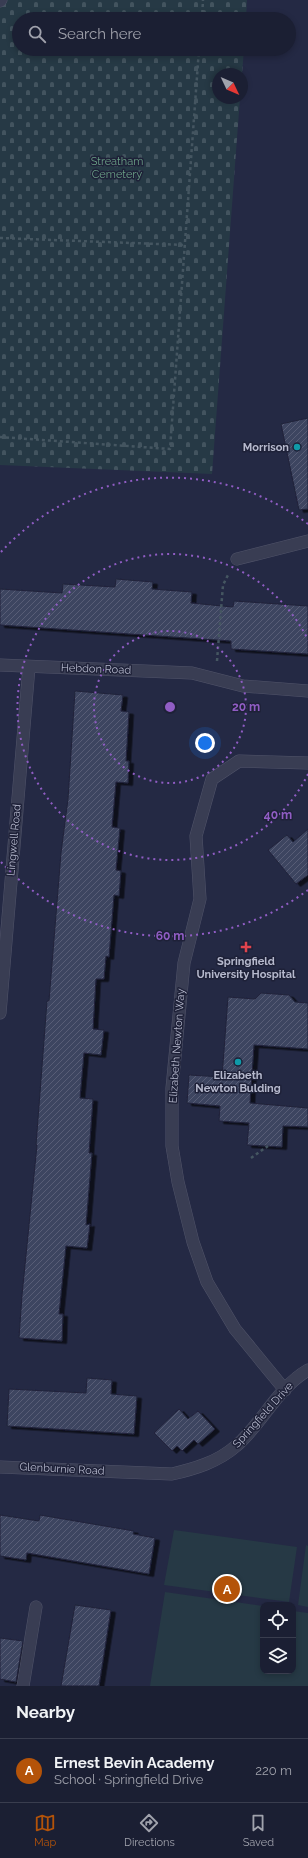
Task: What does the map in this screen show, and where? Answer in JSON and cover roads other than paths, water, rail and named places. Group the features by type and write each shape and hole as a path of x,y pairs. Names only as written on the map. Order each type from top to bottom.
{"street":[{"path":"237,559 308,541"},
{"name":"Hebdon Road","path":"0,664 192,674 243,686 308,691"},
{"name":"Lingwell Road","path":"0,1013 29,666"},
{"name":"Elizabeth Newton Way","path":"284,1390 235,1329 206,1282 193,1242 178,1182 172,1146 172,1088 184,963 200,899 196,836 212,779 239,761 308,763"},
{"name":"Springfield Drive","path":"125,1473 172,1474 198,1468 223,1456 236,1447 248,1435 284,1390 308,1370"},
{"name":"Glenburnie Road","path":"0,1467 125,1473"},
{"path":"23,1686 36,1607"}],"place":[{"name":"Morrison","path":"297,447"},
{"name":"Springfield University Hospital","path":"246,947"},
{"name":"Elizabeth Newton Bulding","path":"238,1062"},
{"name":"Ernest Bevin Academy","path":"227,1589"}],"park label":[{"name":"Streatham Cemetery","path":"117,167"}]}
